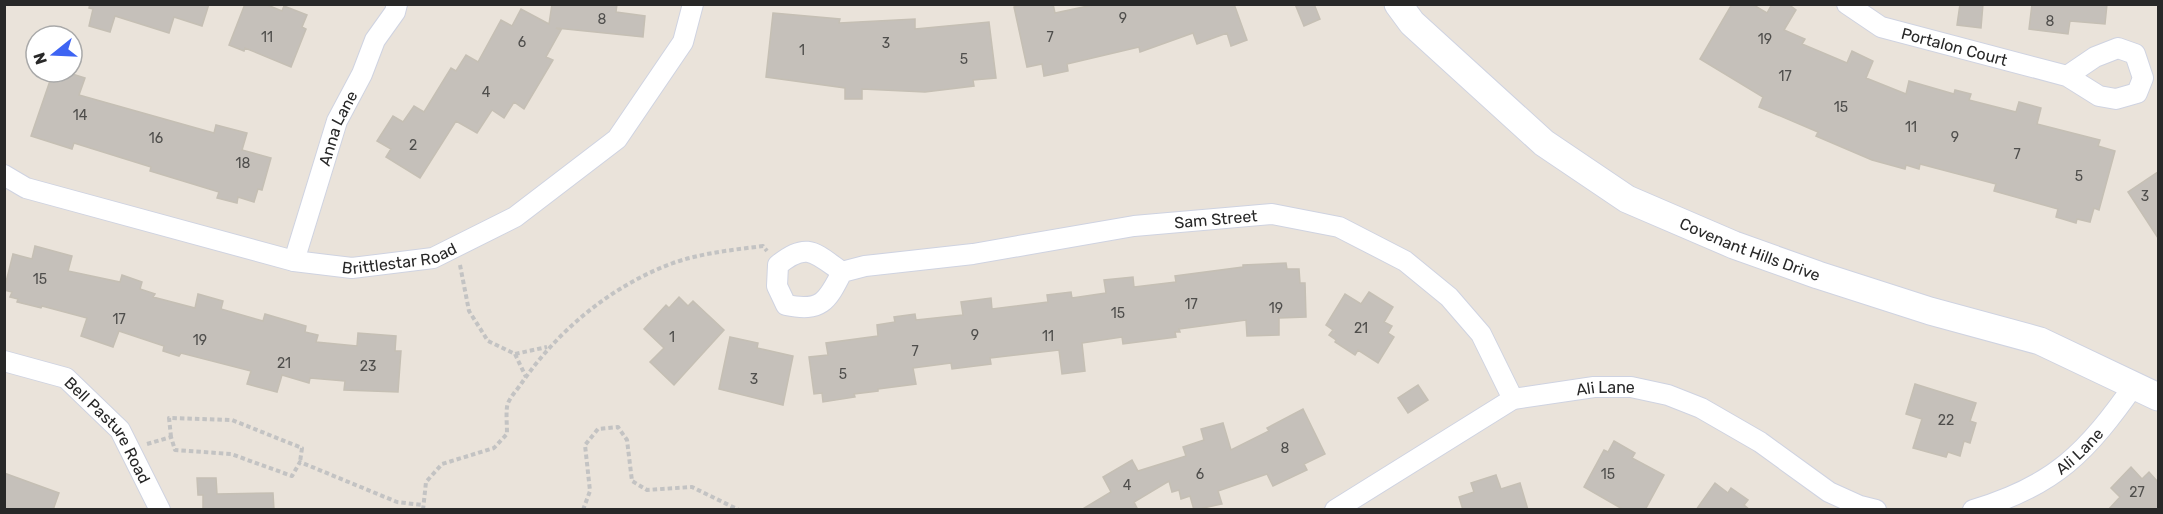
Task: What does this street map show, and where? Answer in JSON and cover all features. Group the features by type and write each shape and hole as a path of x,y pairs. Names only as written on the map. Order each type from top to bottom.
{"street":[{"name":"Anna Lane","path":"294,261 337,121 362,74 375,40 395,12 397,4"},
{"name":"Brittlestar Road","path":"4,175 26,188 294,261 352,268 433,258 515,217 617,139 682,42 693,4"},
{"name":"Covenant Hills Drive","path":"1398,4 1412,23 1544,143 1627,199 1734,244 1818,275 1930,311 2040,341 2147,390"},
{"name":"Portalon Court","path":"1847,4 1881,27 2067,76"},
{"name":"Sam Street","path":"842,272 865,266 973,254 1134,226 1272,214 1339,227 1405,261 1449,297 1481,334 1513,399"},
{"path":"793,252 813,252 842,272 829,299 808,309 786,305 777,286 778,265 793,252"},
{"name":"Bell Pasture Road","path":"4,361 66,378 120,430 160,510"},
{"name":"Ali Lane","path":"1335,510 1513,399 1594,387 1631,387 1668,395 1701,408 1760,442 1829,492 1860,506 1876,510"},
{"name":"Ali Lane","path":"1972,510 2011,499 2056,473 2082,452 2147,390"}],"path":[{"path":"457,246 469,311 488,341 515,354 548,347"},
{"path":"300,462 398,502 422,507 426,482 442,464 468,454 495,448 507,434 507,405 526,377 548,347 597,304 631,282 673,263 711,253 763,246 778,265"},
{"path":"515,354 526,377"},
{"path":"169,418 232,420 302,448 300,462 292,477 231,454 175,450 169,418"},
{"path":"583,510 590,491 585,445 598,429 618,427 627,440 632,480 647,490 692,487 739,510"},
{"path":"129,449 171,437"}],"building":[{"path":"90,4 209,4 202,26 174,17 169,33 115,16 110,32 89,26 93,9 89,8"},
{"path":"245,4 265,4 282,11 284,6 307,15 302,27 306,29 291,67 245,48 244,51 229,45"},
{"path":"552,4 617,4 616,12 645,16 643,37 556,28 561,30 546,57 553,60 524,109 514,102 504,118 492,110 477,133 456,121 420,178 386,157 391,149 377,141 393,116 403,122 414,106 424,112 451,68 456,71 466,55 478,62 501,20 512,26 521,9 549,24"},
{"path":"1023,4 1053,4 1055,13 1097,4 1234,4 1247,40 1231,46 1227,33 1197,44 1193,33 1140,52 1139,47 1067,64 1068,71 1044,76 1042,64 1027,67 1014,7"},
{"path":"1295,4 1314,4 1320,19 1304,26"},
{"path":"1732,4 1752,4 1767,13 1772,4 1788,4 1796,10 1784,30 1805,39 1802,44 1847,63 1852,51 1873,61 1866,78 1906,94 1909,81 1954,94 1955,90 1971,94 1969,100 2016,112 2019,102 2041,108 2037,124 2100,140 2098,146 2115,151 2099,210 2094,208 2090,222 2077,219 2076,223 2056,217 2058,209 1994,191 1996,184 1920,164 1919,169 1906,165 1905,169 1872,160 1816,136 1818,132 1759,107 1763,97 1700,59"},
{"path":"1960,4 1983,4 1981,28 1957,25"},
{"path":"2032,4 2107,4 2105,24 2070,21 2068,34 2029,29"},
{"path":"773,13 840,19 839,23 915,19 915,29 989,22 996,78 973,80 974,86 925,92 862,89 862,99 845,99 845,88 766,77"},
{"path":"49,84 83,84 79,95 214,133 216,125 247,133 242,150 271,158 262,190 258,189 254,202 238,197 237,203 217,198 219,192 150,171 151,167 74,143 72,149 31,136"},
{"path":"2158,172 2158,238 2128,192"},
{"path":"35,246 72,256 68,271 120,282 122,275 142,282 140,289 155,294 153,297 195,308 198,294 223,301 221,309 263,321 265,314 306,326 305,332 318,335 316,342 357,346 358,333 396,336 395,351 401,351 398,392 344,390 345,381 310,378 309,383 282,375 277,392 247,384 251,371 181,353 179,356 163,351 164,346 119,331 113,347 81,336 87,318 17,302 18,299 10,297 12,292 4,290 13,254 32,259"},
{"path":"1286,263 1287,269 1299,269 1300,283 1305,283 1306,317 1279,318 1279,335 1247,336 1246,320 1179,329 1180,332 1175,332 1176,337 1123,344 1122,337 1082,343 1085,371 1062,374 1059,350 990,358 991,364 952,369 951,363 913,368 916,384 854,394 855,397 823,402 822,393 814,394 809,357 828,355 826,343 878,336 877,325 895,322 894,317 915,314 916,320 963,315 961,302 991,298 992,309 1048,302 1047,295 1071,292 1072,298 1106,293 1104,280 1133,277 1134,287 1176,282 1175,276 1243,267 1243,265"},
{"path":"1369,292 1393,307 1384,322 1392,326 1388,333 1394,337 1378,363 1358,350 1355,355 1335,342 1336,340 1329,335 1333,330 1326,325 1345,294 1361,304"},
{"path":"679,297 688,306 693,301 724,330 674,385 650,362 664,348 644,329 666,305 669,308"},
{"path":"730,337 758,343 757,348 793,356 783,405 719,389"},
{"path":"1915,384 1976,403 1970,421 1976,423 1970,443 1964,441 1960,456 1948,452 1946,457 1913,448 1922,419 1906,414"},
{"path":"1418,385 1428,400 1408,413 1398,398"},
{"path":"1303,409 1325,454 1304,464 1307,470 1273,486 1267,474 1218,491 1222,504 1194,510 1190,496 1181,499 1179,490 1172,492 1169,481 1134,502 1138,510 1081,510 1111,492 1103,477 1132,460 1138,471 1186,456 1183,447 1204,440 1201,429 1223,423 1231,450 1269,431 1267,428"},
{"path":"1614,441 1635,453 1632,458 1664,475 1645,510 1624,510 1584,487 1604,450 1608,452"},
{"path":"2131,467 2142,479 2149,472 2158,482 2158,510 2108,510 2120,497 2111,488"},
{"path":"4,473 59,493 53,510 4,510"},
{"path":"1496,475 1501,489 1520,483 1528,510 1463,510 1459,497 1474,492 1471,483"},
{"path":"197,478 216,478 217,494 273,493 274,510 203,510 203,495 198,495"},
{"path":"1715,483 1728,493 1731,488 1748,500 1744,505 1750,510 1696,510"}]}
